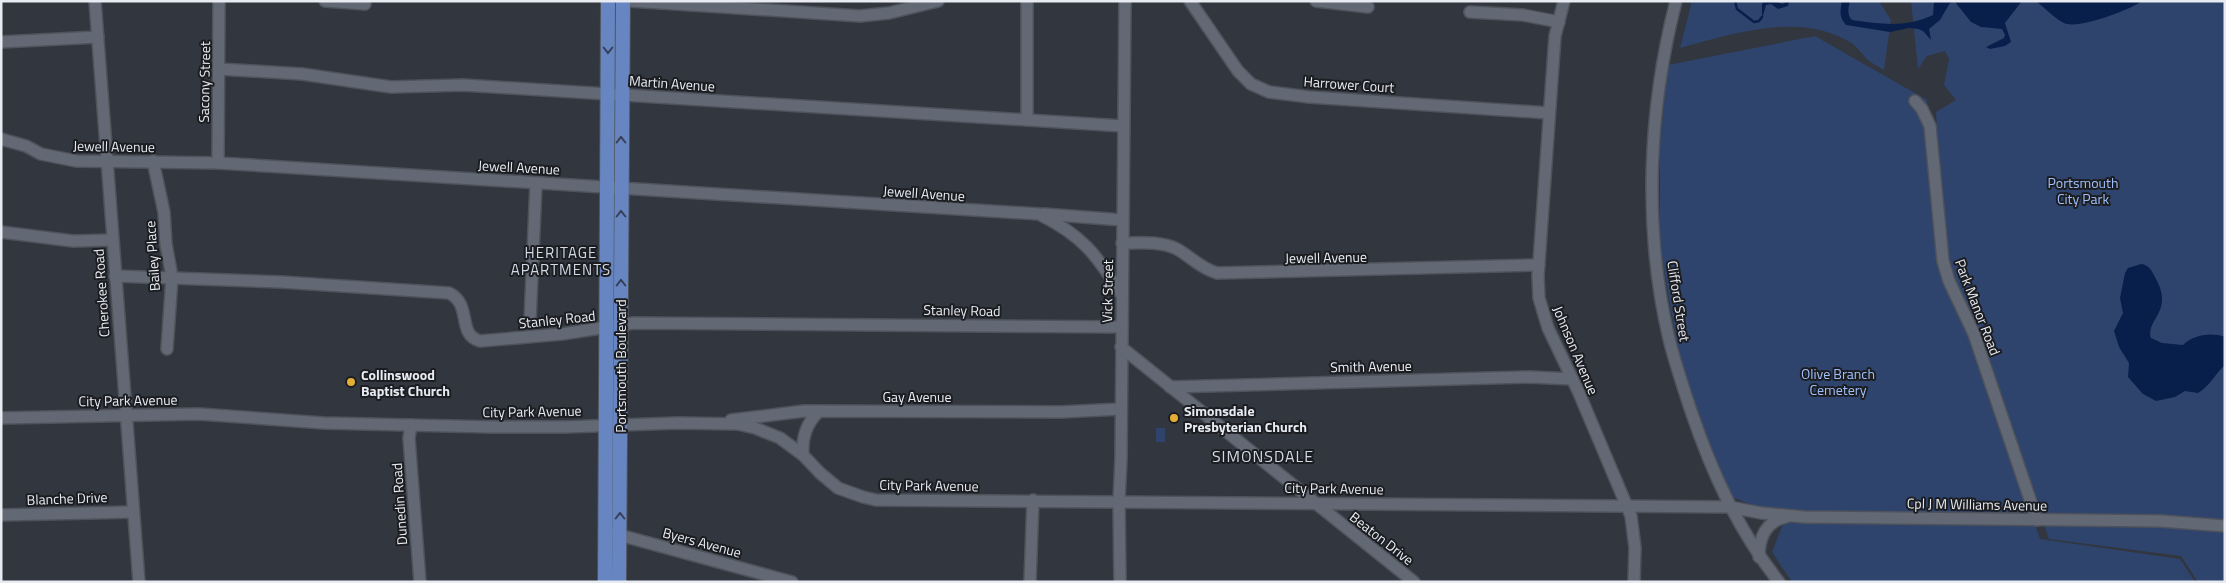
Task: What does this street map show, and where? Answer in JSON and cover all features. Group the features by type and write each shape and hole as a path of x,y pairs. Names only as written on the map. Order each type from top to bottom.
{"main road":[{"name":"Portsmouth Boulevard","path":"605,582 606,531 621,326 608,92 608,1"},
{"name":"Portsmouth Boulevard","path":"619,582 620,535 607,328 614,188 622,94 622,1"}],"street":[{"name":"Cherokee Road","path":"95,1 139,582"},
{"name":"Sacony Street","path":"218,163 219,1"},
{"path":"325,1 365,4"},
{"path":"630,1 860,16 889,13 938,1"},
{"path":"1027,1 1027,120"},
{"name":"Vick Street","path":"1120,582 1119,501 1125,1"},
{"name":"Harrower Court","path":"1190,1 1238,71 1251,84 1269,92 1309,97 1549,113"},
{"path":"1316,1 1368,6"},
{"name":"Johnson Avenue","path":"1564,1 1555,36 1538,282 1543,313 1627,505 1635,533 1634,582"},
{"name":"Clifford Street","path":"1676,1 1663,59 1656,104 1652,158 1652,217 1663,309 1675,361 1706,455 1730,507 1759,557 1779,582"},
{"path":"1470,12 1523,15 1558,22"},
{"path":"1,42 98,37"},
{"name":"Martin Avenue","path":"219,69 310,75 391,87 463,85 608,92 1123,126"},
{"name":"Park Manor Road","path":"1915,102 1922,109 1930,126 1937,183 1940,244 1945,268 1974,334 2037,520"},
{"name":"Jewell Avenue","path":"1,139 60,159 218,163 1122,220"},
{"name":"Bailey Place","path":"153,161 164,212 166,244 172,277 167,349"},
{"path":"530,321 536,184"},
{"name":"Jewell Avenue","path":"1039,214 1065,227 1089,248 1122,295"},
{"path":"1,232 73,241 112,240"},
{"name":"Jewell Avenue","path":"1122,243 1163,244 1185,254 1206,270 1217,273 1538,265"},
{"name":"Stanley Road","path":"115,276 172,277 449,293 460,301 467,331 470,336 480,341 641,323 1122,327"},
{"name":"Beaton Drive","path":"1122,347 1414,582"},
{"name":"Smith Avenue","path":"1170,387 1520,377 1572,379"},
{"name":"Gay Avenue","path":"714,423 747,417 819,411 1061,412 1121,409"},
{"path":"804,455 804,435 812,418 819,411"},
{"name":"City Park Avenue","path":"1,418 199,414 307,422 546,428 613,424 738,424 761,430 780,438 804,455 827,480 838,488 876,500 1313,502 1730,507"},
{"name":"Dunedin Road","path":"411,425 410,438 420,582"},
{"path":"1030,582 1033,500"},
{"name":"Cpl J M Williams Avenue","path":"1730,507 1789,516 2161,521 2225,526"},
{"name":"Blanche Drive","path":"1,515 133,512"},
{"path":"1759,557 1760,540 1767,527 1773,522 1789,516"},
{"name":"Byers Avenue","path":"606,531 792,582"}],"green space":[{"path":"1692,1 1879,1 1891,20 1884,70 1868,60 1848,41 1829,32 1808,28 1765,28 1680,48"},
{"name":"Portsmouth City Park","path":"1911,1 2036,1 2064,23 2102,18 2142,1 2225,1 2225,582 2198,582 2181,556 2049,539 1974,324 1955,286 1944,232 1936,112 1956,100 1944,85 1949,59 1945,51 1927,56 1918,69"},
{"name":"Olive Branch Cemetery","path":"1815,36 1927,100 1937,227 2040,539 2180,559 2195,582 1792,582 1772,552 1787,514 1771,513 1730,496 1722,479 1680,362 1660,245 1660,145 1668,65"},
{"path":"1156,428 1165,428 1165,442 1156,442"}],"shaded area":[{"path":"1764,1 1775,1 1782,4 1789,1 1788,6 1778,9 1771,4 1766,5 1762,19 1762,4"},
{"path":"1842,1 1850,1 1848,11 1852,20 1893,24 1913,22 1933,15 1934,1 2022,1 2005,23 2011,42 2005,46 1990,49 1986,47 2004,38 2005,35 2002,29 1981,27 1971,22 1955,2 1950,3 1940,20 1929,29 1931,40 1923,31 1918,29 1909,28 1890,32 1846,25 1841,14"},
{"path":"2036,1 2142,1 2103,18 2080,24 2071,24 2060,21"},
{"path":"2141,264 2148,267 2152,272 2162,298 2159,313 2152,325 2151,338 2162,343 2183,345 2202,335 2220,335 2225,337 2225,365 2198,393 2185,391 2175,397 2156,401 2143,394 2128,377 2129,363 2119,347 2114,331 2123,313 2120,298 2125,273 2128,268"}],"waterway":[{"path":"1735,1 1737,9 1754,22 1759,21 1762,17"}],"place":[{"name":"Collinswood Baptist Church","path":"351,382"},
{"name":"Simonsdale Presbyterian Church","path":"1174,418"}],"district":[{"name":"HERITAGE APARTMENTS","path":"561,260"},
{"name":"SIMONSDALE","path":"1263,456"}]}
